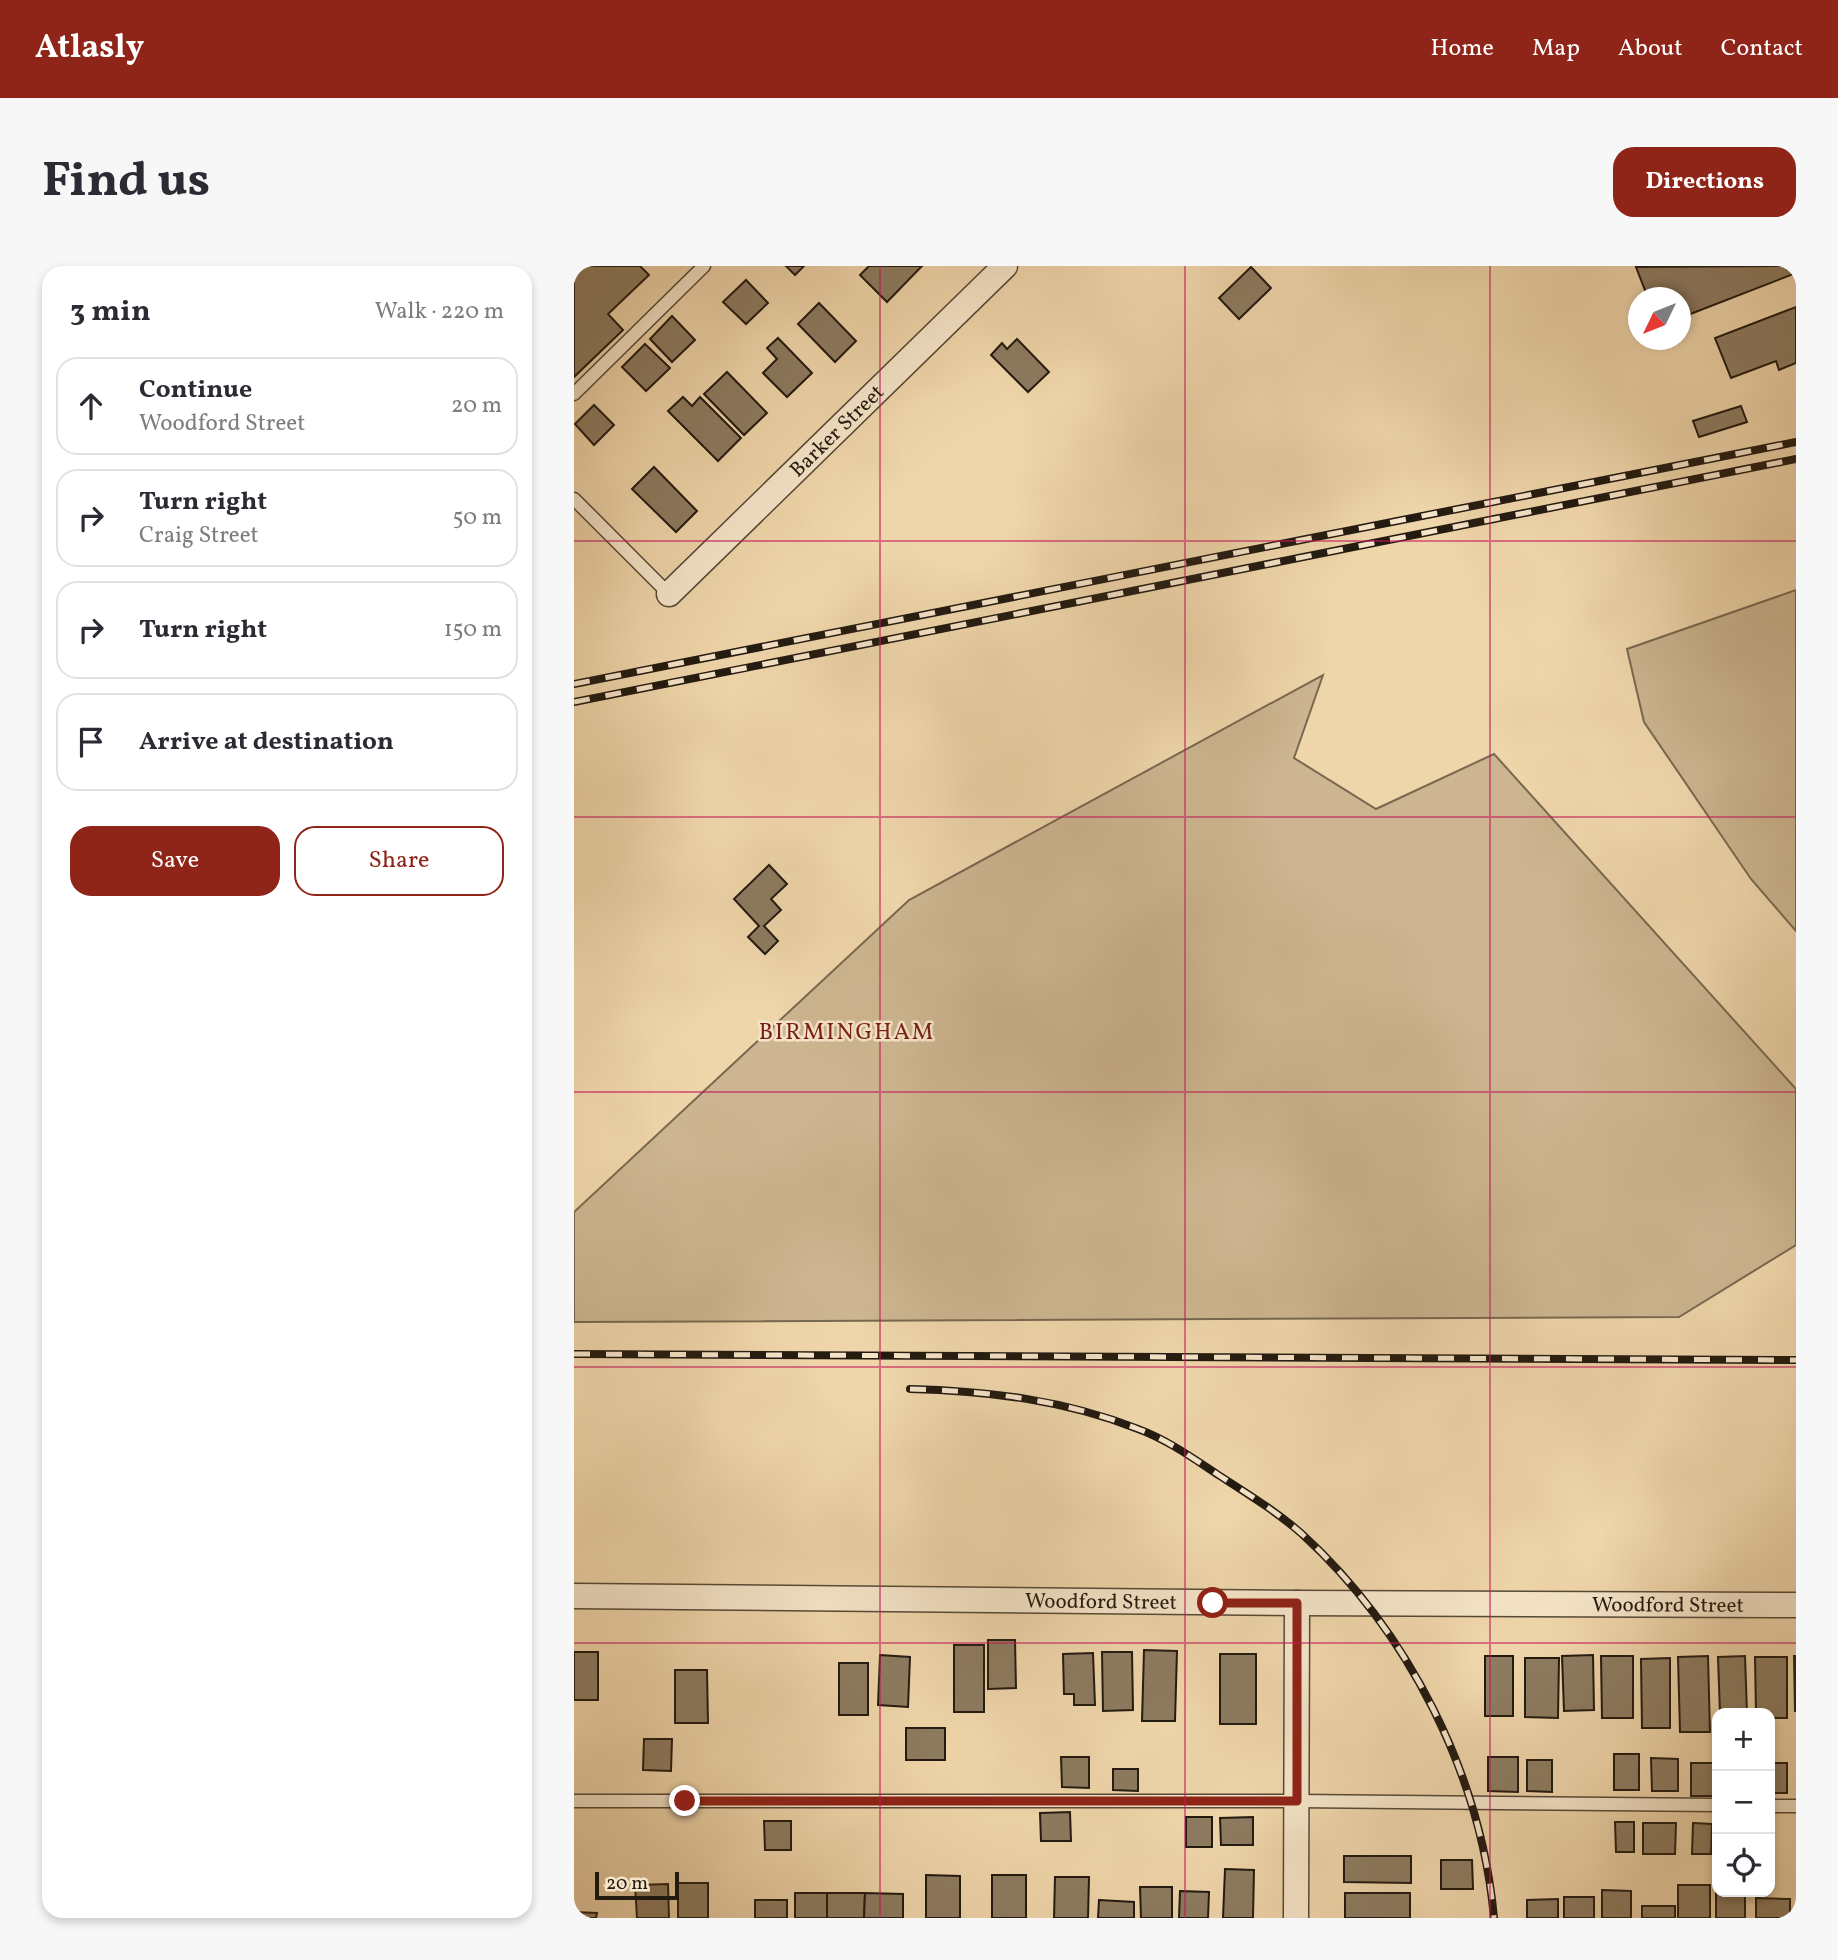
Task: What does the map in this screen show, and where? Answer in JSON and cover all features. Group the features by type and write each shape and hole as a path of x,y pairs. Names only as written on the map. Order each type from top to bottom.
{"street":[{"name":"Barker Street","path":"670,594 1005,266"},
{"name":"Woodford Street","path":"574,1596 1796,1605"},
{"path":"1296,1918 1297,1603"}],"lane":[{"path":"574,394 704,266"},
{"path":"574,499 670,594"},
{"path":"574,1801 1297,1801 1712,1805"},
{"path":"1775,1806 1796,1806"}],"shaded area":[{"path":"1796,590 1796,931 1751,879 1644,722 1627,649"},
{"path":"1323,675 1294,758 1376,809 1494,754 1796,1089 1796,1245 1679,1317 574,1322 574,1212 909,900"}],"building":[{"path":"574,266 640,266 649,275 608,314 623,330 574,377"},
{"path":"786,266 804,266 795,275"},
{"path":"869,266 922,266 887,302 860,275"},
{"path":"1796,266 1796,273 1691,314 1691,287 1644,287 1636,267"},
{"path":"1251,267 1271,288 1239,319 1219,298"},
{"path":"746,280 768,303 746,324 723,302"},
{"path":"819,303 856,341 835,362 798,324"},
{"path":"1796,307 1796,363 1779,370 1776,361 1731,378 1715,338"},
{"path":"672,316 695,340 672,362 650,339"},
{"path":"778,338 812,373 787,397 763,373 777,359 767,348"},
{"path":"1017,339 1049,372 1028,392 991,355 1002,343 1007,349"},
{"path":"645,344 670,368 646,391 622,367"},
{"path":"727,372 767,413 744,435 704,394"},
{"path":"683,397 692,406 700,397 741,438 718,461 668,411"},
{"path":"594,405 614,425 594,445 575,424"},
{"path":"1741,406 1747,422 1699,437 1693,421"},
{"path":"654,467 697,511 676,532 632,489"},
{"path":"769,865 787,884 771,899 781,910 764,926 778,941 765,954 748,937 759,926 734,899"},
{"path":"988,1640 1015,1640 1016,1688 988,1689"},
{"path":"954,1645 984,1645 984,1712 954,1712"},
{"path":"1144,1650 1177,1651 1175,1721 1142,1721"},
{"path":"574,1652 598,1652 598,1700 574,1700"},
{"path":"1102,1652 1132,1652 1133,1710 1103,1711"},
{"path":"1093,1653 1095,1705 1074,1705 1074,1694 1064,1694 1063,1654"},
{"path":"1220,1654 1256,1654 1256,1724 1220,1724"},
{"path":"880,1655 910,1657 908,1707 878,1705"},
{"path":"1593,1655 1594,1710 1564,1711 1562,1656"},
{"path":"1485,1656 1513,1656 1513,1716 1485,1716"},
{"path":"1601,1656 1633,1656 1633,1718 1602,1718"},
{"path":"1708,1656 1710,1732 1680,1732 1678,1657"},
{"path":"1745,1656 1747,1708 1720,1708 1718,1657"},
{"path":"1796,1656 1796,1711 1795,1711"},
{"path":"1755,1657 1787,1657 1787,1718 1775,1718 1775,1708 1756,1708"},
{"path":"1525,1658 1559,1658 1558,1718 1525,1717"},
{"path":"1670,1658 1670,1728 1642,1728 1641,1659"},
{"path":"839,1663 868,1663 868,1715 839,1715"},
{"path":"675,1670 707,1670 708,1723 675,1723"},
{"path":"906,1728 945,1728 945,1760 906,1760"},
{"path":"644,1739 672,1739 671,1771 643,1770"},
{"path":"1614,1754 1639,1754 1639,1790 1614,1790"},
{"path":"1061,1757 1089,1757 1089,1788 1062,1787"},
{"path":"1488,1757 1518,1757 1518,1792 1488,1791"},
{"path":"1651,1758 1678,1759 1678,1791 1652,1791"},
{"path":"1527,1760 1552,1760 1552,1792 1527,1791"},
{"path":"1691,1763 1712,1763 1712,1796 1691,1796"},
{"path":"1775,1763 1787,1763 1787,1793 1775,1793"},
{"path":"1113,1769 1138,1769 1138,1791 1113,1790"},
{"path":"1070,1812 1071,1841 1041,1841 1040,1813"},
{"path":"1186,1817 1212,1817 1212,1847 1186,1847"},
{"path":"1253,1817 1253,1845 1221,1845 1220,1818"},
{"path":"764,1821 791,1821 791,1850 765,1850"},
{"path":"1615,1822 1634,1822 1634,1852 1616,1852"},
{"path":"1643,1823 1676,1823 1675,1854 1643,1854"},
{"path":"1693,1823 1712,1824 1711,1854 1692,1854"},
{"path":"1344,1856 1411,1856 1411,1883 1344,1882"},
{"path":"1441,1860 1472,1860 1473,1889 1441,1889"},
{"path":"1225,1869 1254,1870 1253,1918 1223,1918"},
{"path":"926,1875 960,1876 960,1918 926,1918"},
{"path":"992,1875 1026,1875 1026,1918 992,1918"},
{"path":"1055,1877 1089,1877 1088,1918 1054,1918"},
{"path":"678,1883 708,1883 708,1918 678,1918"},
{"path":"668,1884 669,1918 637,1918 635,1885"},
{"path":"1678,1885 1710,1885 1710,1918 1678,1918"},
{"path":"1140,1887 1172,1887 1172,1918 1141,1918"},
{"path":"1602,1890 1631,1891 1631,1918 1602,1918"},
{"path":"1180,1891 1209,1892 1208,1918 1179,1918"},
{"path":"795,1893 827,1893 827,1918 795,1918"},
{"path":"827,1893 865,1893 864,1918 827,1918"},
{"path":"865,1893 903,1894 903,1918 864,1918"},
{"path":"1345,1893 1410,1893 1410,1918 1345,1918"},
{"path":"1564,1897 1594,1897 1594,1918 1564,1918"},
{"path":"1716,1897 1745,1897 1745,1918 1716,1918"},
{"path":"1756,1898 1790,1899 1790,1918 1756,1918"},
{"path":"1558,1899 1558,1918 1527,1918 1527,1900"},
{"path":"755,1900 787,1900 787,1918 755,1918"},
{"path":"1099,1900 1134,1902 1134,1918 1098,1918"},
{"path":"1642,1906 1675,1906 1675,1918 1642,1918"},
{"path":"574,1912 597,1913 596,1918 574,1918"}],"railway":[{"path":"574,684 1796,442"},
{"path":"574,702 1796,459"},
{"path":"574,1354 1796,1360"},
{"path":"910,1389 969,1392 1055,1404 1138,1429 1191,1457 1283,1518 1302,1534 1340,1572 1375,1615 1406,1660 1433,1708 1473,1811 1486,1864 1494,1918"}],"district":[{"name":"BIRMINGHAM","path":"847,1031"}],"route":[{"path":"685,1801 1297,1801 1297,1603 1213,1603"}]}
